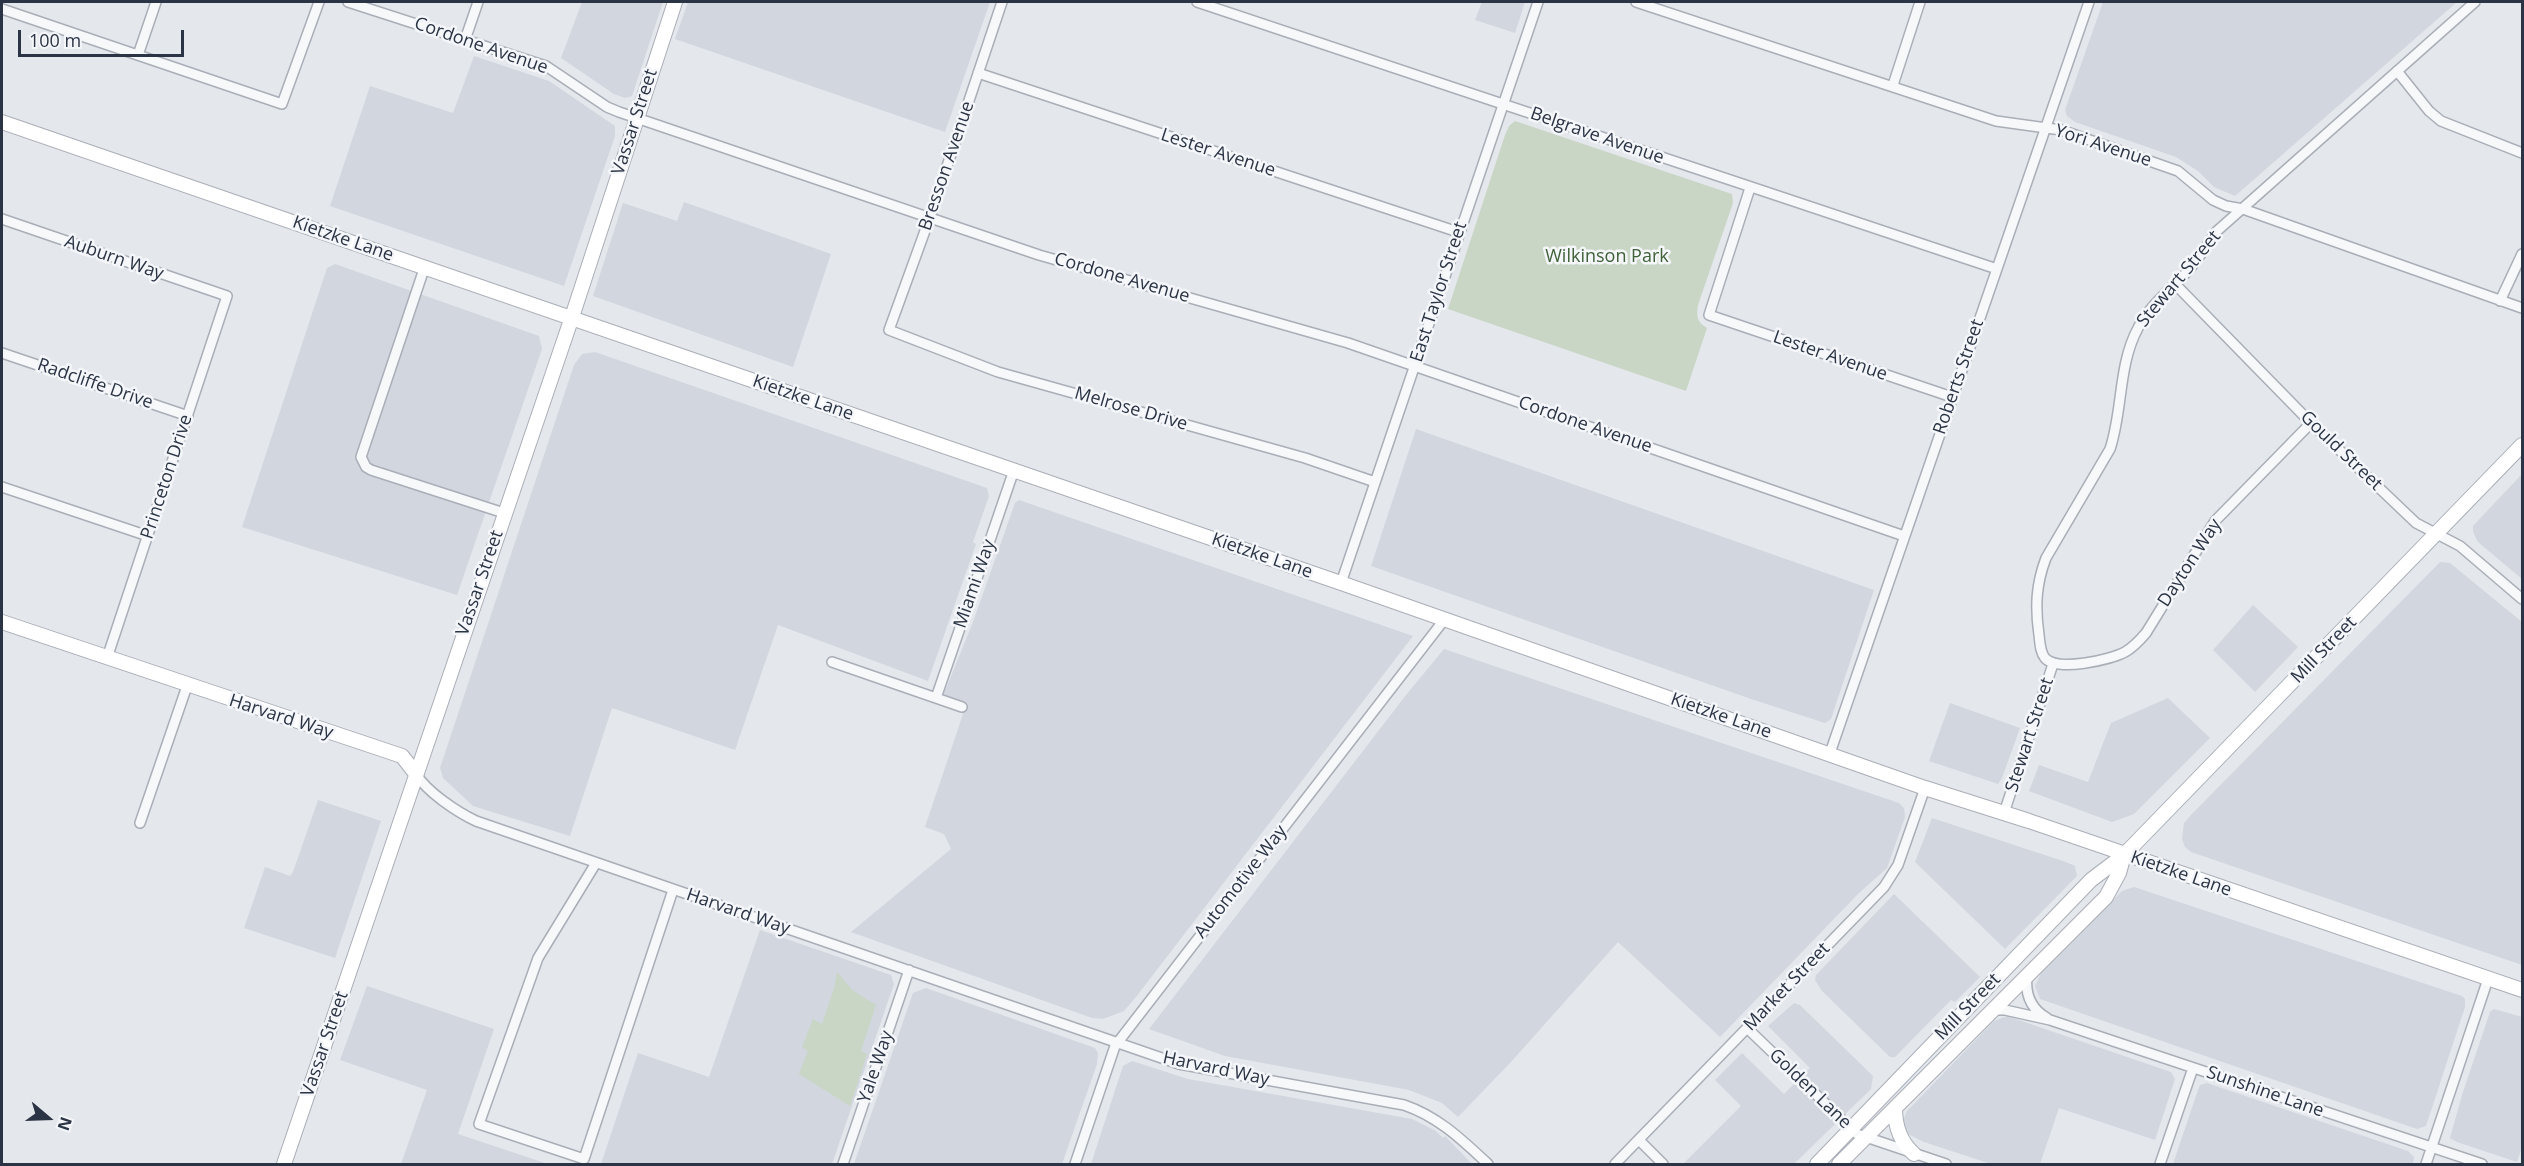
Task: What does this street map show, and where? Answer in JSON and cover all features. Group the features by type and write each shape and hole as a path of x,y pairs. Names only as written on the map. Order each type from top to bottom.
{"main road":[{"name":"Vassar Street","path":"284,1164 572,317 675,2"},
{"name":"Kietzke Lane","path":"2,122 1341,583 1926,788 2523,990"},
{"name":"Mill Street","path":"1817,1164 2091,880 2124,855 2523,445"},
{"name":"Harvard Way","path":"2,622 187,686 402,756 416,774"},
{"name":"Mill Street","path":"1839,1164 2106,897 2119,873 2124,855"},
{"path":"1895,1108 1895,1120 1900,1139 1914,1154"}],"street":[{"path":"138,55 156,2"},
{"path":"2,9 282,104 319,2"},
{"name":"Cordone Avenue","path":"348,2 546,66 607,107 1039,255 1348,343 1904,536"},
{"path":"465,40 478,2"},
{"name":"Bresson Avenue","path":"889,330 930,217 1002,2"},
{"name":"Belgrave Avenue","path":"1197,2 1997,269"},
{"name":"East Taylor Street","path":"1341,583 1458,232 1538,2"},
{"name":"Yori Avenue","path":"1636,2 1996,121 2012,125 2047,127 2178,171 2212,200 2226,206 2243,209 2523,308"},
{"path":"1893,86 1920,2"},
{"name":"Roberts Street","path":"1830,753 2089,2"},
{"name":"Stewart Street","path":"2004,813 2053,664 2042,652 2040,640 2036,606 2040,573 2046,558 2110,449 2115,434 2127,356 2138,326 2148,312 2194,263 2217,231 2475,2"},
{"path":"2397,71 2429,111 2441,121 2523,153"},
{"name":"Lester Avenue","path":"978,73 1458,232"},
{"name":"Lester Avenue","path":"1750,188 1709,315 1952,397"},
{"name":"Auburn Way","path":"2,219 227,296"},
{"path":"2500,301 2523,254"},
{"path":"424,266 361,457 366,467 371,470 504,513"},
{"name":"Gould Street","path":"2175,284 2311,423 2416,523 2460,546 2523,599"},
{"name":"Princeton Drive","path":"107,658 227,296"},
{"name":"Melrose Drive","path":"889,330 998,372 1305,458 1375,482"},
{"name":"Radcliffe Drive","path":"2,353 188,416"},
{"name":"Dayton Way","path":"2053,664 2101,661 2120,655 2137,644 2215,521 2311,423"},
{"name":"Miami Way","path":"936,698 1014,470"},
{"path":"2,487 148,536"},
{"name":"Automotive Way","path":"1075,1164 1117,1044 1444,620"},
{"path":"832,662 962,707"},
{"path":"140,823 187,686"},
{"name":"Harvard Way","path":"416,774 427,788 466,817 1117,1044 1179,1064 1404,1105 1440,1122 1488,1164"},
{"name":"Market Street","path":"1615,1164 1890,879 1898,865 1926,788"},
{"path":"596,863 538,958 479,1124 584,1159 673,890"},
{"name":"Yale Way","path":"843,1164 909,970"},
{"name":"Sunshine Lane","path":"2027,976 2026,990 2030,1000 2038,1012 2049,1020"},
{"path":"2426,1164 2488,979"},
{"name":"Sunshine Lane","path":"1993,1010 2005,1010 2049,1020 2431,1149 2482,1164"},
{"name":"Golden Lane","path":"1747,1028 1865,1138 1946,1164"},
{"path":"2160,1164 2193,1068"},
{"path":"1639,1140 1663,1164"}],"shaded area":[{"path":"582,2 663,2 632,96 625,98 614,94 561,58"},
{"path":"688,2 990,2 945,132 675,39"},
{"path":"1482,2 1525,2 1515,33 1475,20"},
{"path":"2103,2 2457,2 2235,196 2214,187 2198,171 2176,157 2075,122 2067,116 2065,110"},
{"path":"474,56 549,81 615,126 615,136 564,286 330,206 370,86 453,113"},
{"path":"684,202 831,254 793,367 593,296 623,203 677,221"},
{"path":"335,264 539,336 542,349 457,595 242,527 327,268"},
{"path":"595,352 987,488 989,496 973,542 976,544 928,681 778,625 735,750 612,708 570,836 473,806 443,778 440,768 574,365 582,354"},
{"path":"1416,429 1874,590 1831,719 1825,723 1754,700 1371,566"},
{"path":"2522,474 2522,579 2478,542 2473,526"},
{"path":"1019,500 1413,636 1136,997 1124,1011 1103,1019 1092,1018 851,932 951,849 944,834 925,827 966,705 943,696 973,622 1015,503"},
{"path":"2440,562 2450,563 2522,622 2522,965 2191,852 2185,847 2182,839 2184,823 2191,815"},
{"path":"2253,605 2298,647 2255,692 2213,650"},
{"path":"1444,649 1899,803 1904,808 1905,817 1887,868 1858,894 1720,1037 1618,942 1511,1062 1458,1117 1442,1103 1409,1090 1225,1056 1149,1029 1406,695"},
{"path":"2168,698 2210,738 2134,814 2112,822 2029,791 2039,765 2088,782 2111,723"},
{"path":"1950,703 2020,728 1998,784 1929,761"},
{"path":"318,800 381,821 335,958 244,928 265,867 290,876 293,872"},
{"path":"1932,818 2066,862 2075,866 2077,876 2005,949 1915,862"},
{"path":"2134,887 2462,996 2465,999 2465,1007 2426,1126 2417,1129 2040,999 2035,986 2041,973 2122,891"},
{"path":"1894,894 1980,977 1955,1002 1951,1000 1895,1057 1890,1057 1822,991 1815,980 1816,975"},
{"path":"760,930 891,975 894,984 832,1164 601,1164 638,1053 709,1077"},
{"path":"367,986 494,1029 458,1134 548,1164 401,1164 427,1090 340,1060"},
{"path":"926,988 1095,1048 1098,1053 1097,1064 1062,1164 854,1164 913,993"},
{"path":"1794,1003 1800,1005 1873,1076 1871,1089 1794,1164 1683,1164 1741,1106 1715,1080 1742,1053 1784,1094 1810,1068 1768,1026"},
{"path":"2494,1009 2522,1017 2522,1147 2517,1162 2450,1138 2490,1012"},
{"path":"2007,1016 2171,1072 2175,1079 2155,1140 2059,1108 2040,1164 1991,1164 1924,1142 1908,1134 1903,1121 1907,1111 1994,1021"},
{"path":"1132,1061 1188,1079 1412,1119 1436,1131 1443,1138 1445,1136 1472,1164 1091,1164 1123,1066"},
{"path":"2207,1083 2408,1151 2414,1157 2413,1164 2173,1164 2200,1085"}],"green space":[{"name":"Wilkinson Park","path":"1515,121 1732,194 1733,203 1698,305 1698,319 1707,328 1686,391 1448,309 1505,135 1509,126"},
{"path":"837,972 852,990 876,1005 861,1051 867,1054 850,1106 799,1074 808,1051 802,1047 813,1019 822,1024"}]}
